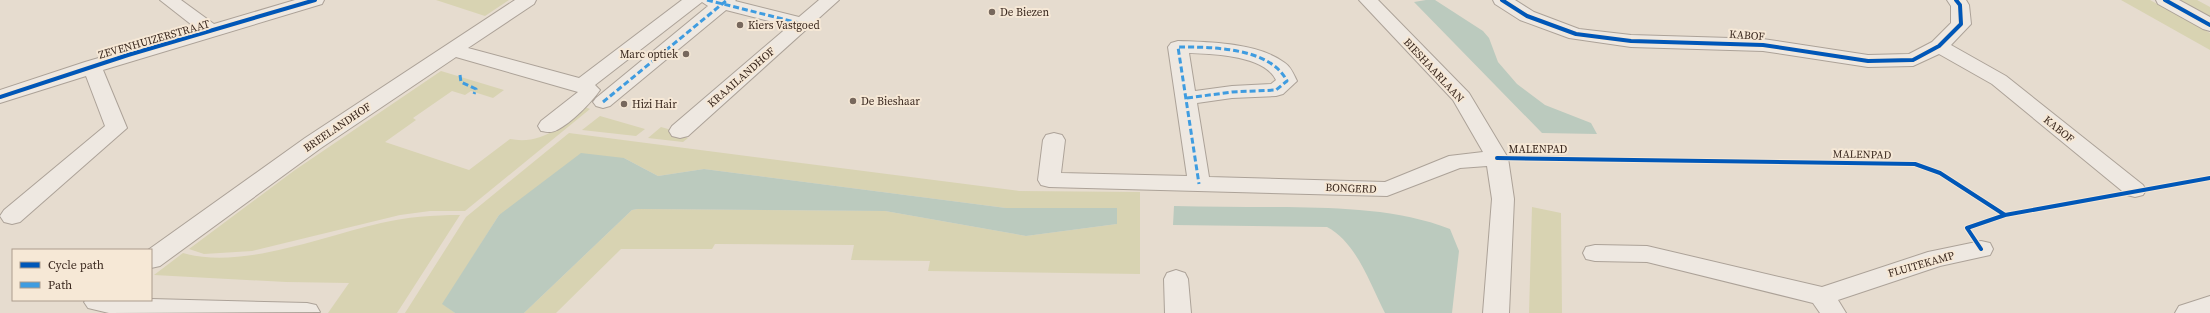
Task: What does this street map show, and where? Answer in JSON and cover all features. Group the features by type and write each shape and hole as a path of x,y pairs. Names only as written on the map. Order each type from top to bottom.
{"street":[{"path":"169,0 212,31"},
{"name":"ZEVENHUIZERSTRAAT","path":"0,97 92,66 314,0"},
{"name":"BREELANDHOF","path":"152,259 313,143 527,0"},
{"path":"590,95 694,0"},
{"name":"KRAAILANDHOF","path":"680,131 830,0"},
{"name":"BIESHAARLAAN","path":"1368,0 1462,97 1497,158 1503,199 1496,313"},
{"name":"KABOF","path":"1502,0 1527,16 1576,34 1631,41 1763,45 1868,61 1912,60 1939,46 1961,24 1960,5 1956,0"},
{"path":"2165,0 2210,25"},
{"path":"549,126 719,1 803,24"},
{"name":"KABOF","path":"1939,46 1999,80 2135,190"},
{"path":"1187,98 1232,92 1276,90 1287,81 1280,68 1257,58 1213,47 1178,47 1200,184"},
{"path":"454,50 590,95"},
{"path":"12,216 116,128 92,66"},
{"name":"BONGERD","path":"1054,140 1049,180 1387,189 1457,161 1497,158"},
{"name":"FLUITEKAMP","path":"1595,253 1648,254 1827,304 1937,258 1981,249"},
{"path":"1176,279 1178,313"},
{"path":"94,305 135,311 307,312"},
{"path":"2188,313 2210,305"}],"shaded area":[{"path":"436,0 509,0 485,16"},
{"path":"1435,0 1483,31 1489,38 1498,62 1517,84 1545,105 1591,123 1597,134 1542,133 1414,2"},
{"path":"2121,0 2150,0 2210,33 2210,50"},
{"path":"2177,0 2197,0 2210,7 2210,18"},
{"path":"441,71 504,90 493,98 471,91 465,95 452,91 413,118 416,120 385,142 469,170 510,139 521,140 542,137 560,127 585,107 590,109 465,211 430,211 400,215 252,251 204,254 189,249 295,170"},
{"path":"600,116 645,129 636,136 582,130"},
{"path":"661,127 675,131 673,133 688,138 683,142 648,138"},
{"path":"569,133 1019,191 1140,192 1140,274 928,271 930,261 851,260 854,245 715,244 712,249 621,249 556,313 524,313 632,210 638,209 885,211 1026,236 1117,224 1117,208 1006,208 704,169 658,176 624,158 499,215 443,304 455,313 405,313 466,217"},
{"path":"581,153 624,158 658,176 704,169 1006,208 1117,208 1117,224 1026,236 885,211 638,209 632,210 524,313 455,313 442,304 499,215"},
{"path":"1174,206 1349,209 1411,217 1450,229 1459,251 1452,313 1385,313 1362,265 1355,254 1347,243 1327,227 1173,225"},
{"path":"1532,207 1561,213 1562,313 1529,313"},
{"path":"440,215 460,215 397,313 328,313 349,283 286,282 154,275 183,253 206,257 231,257 256,254 308,243 401,219"}],"marked path":[{"path":"707,0 803,24"},
{"path":"603,102 727,0"},
{"path":"1187,98 1232,92 1276,90 1287,81 1279,68 1258,57 1245,53 1216,49 1178,47 1199,184"},
{"path":"460,75 461,82 476,89 474,94"}],"cycle path":[{"path":"0,97 128,55 315,0"},
{"path":"1502,0 1527,16 1576,34 1631,41 1763,45 1868,61 1913,60 1939,46 1961,24 1960,5 1956,0"},
{"path":"2165,0 2210,25"},
{"name":"MALENPAD","path":"1497,158 1529,157 1915,164 1940,173 2005,215"},
{"path":"1981,249 1967,228 2005,215 2135,190 2210,178"}],"place":[{"name":"De Biezen","path":"992,12"},
{"name":"Kiers Vastgoed","path":"740,25"},
{"name":"Marc optiek","path":"686,54"},
{"name":"De Bieshaar","path":"853,101"},
{"name":"Hizi Hair","path":"624,104"}]}
